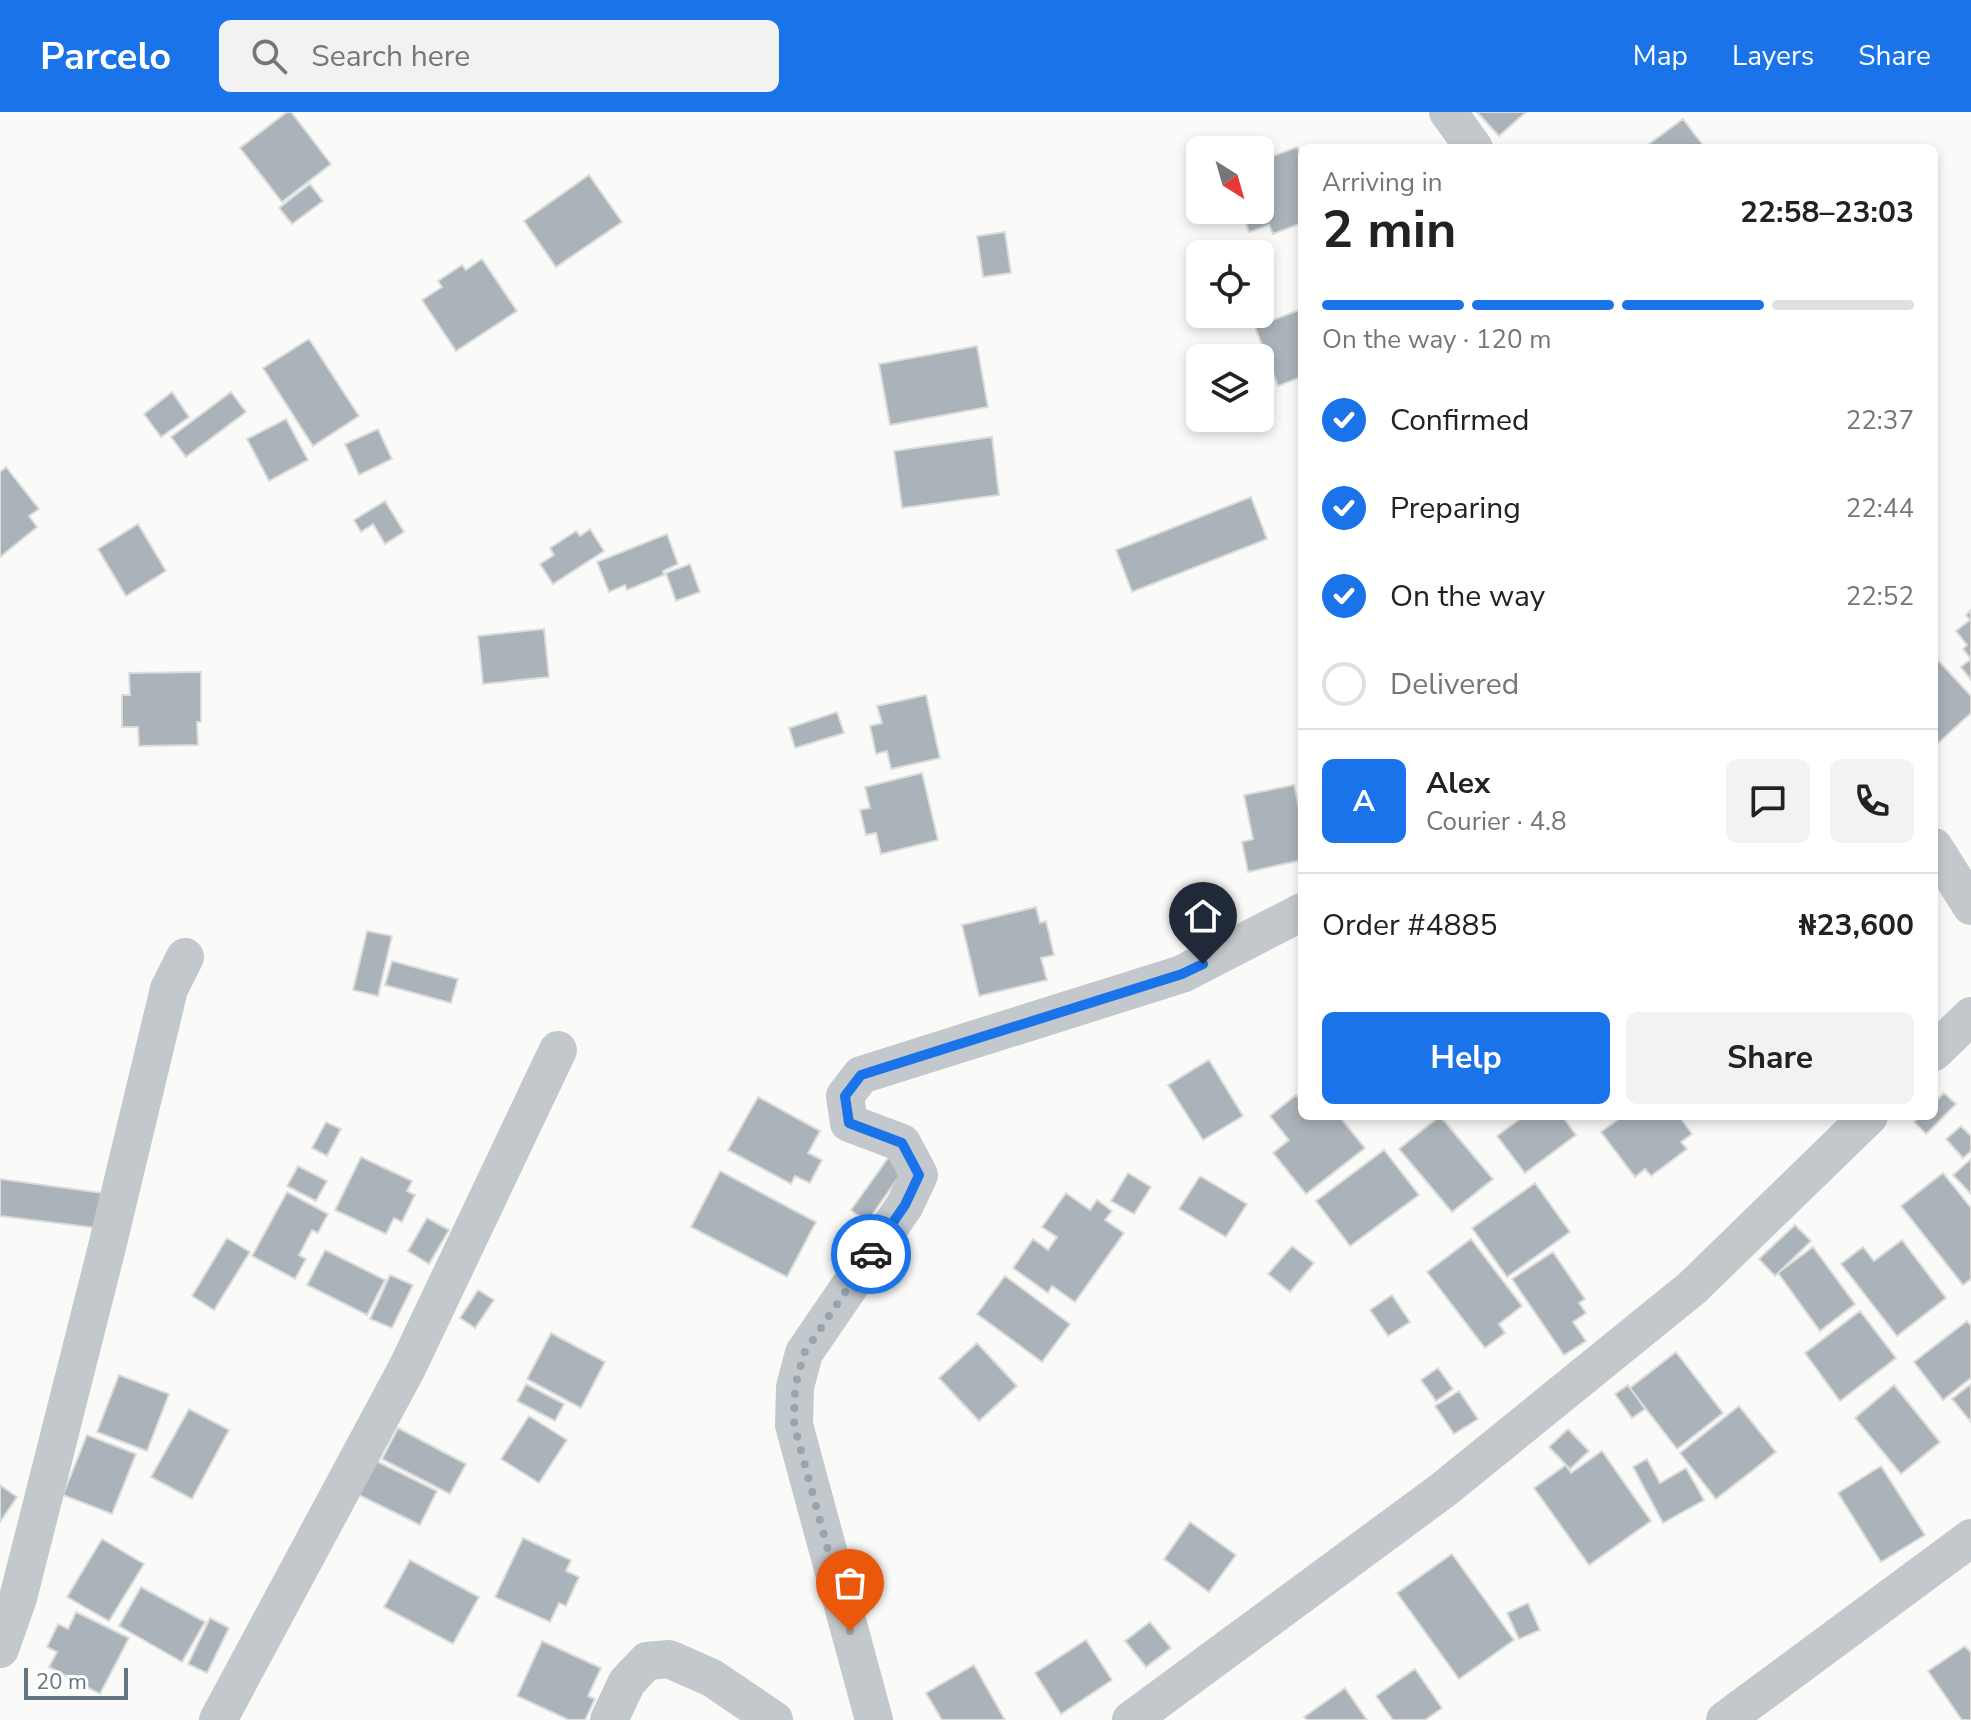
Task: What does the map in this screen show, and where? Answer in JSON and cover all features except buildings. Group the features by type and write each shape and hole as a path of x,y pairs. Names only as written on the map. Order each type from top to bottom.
{"street":[{"path":"1448,112 1471,144"},
{"path":"1938,853 1971,906"},
{"path":"874,1720 794,1425 795,1387 804,1353 905,1205 919,1175 902,1143 849,1123 845,1096 861,1075 1182,974 1298,914"},
{"path":"0,1649 18,1598 169,989 185,957"},
{"path":"1938,1048 1971,1016"},
{"path":"218,1720 407,1368 558,1050"},
{"path":"1131,1720 1443,1490 1692,1288 1865,1120"},
{"path":"1725,1720 1971,1538"},
{"path":"609,1720 627,1682 647,1661 669,1659 712,1678 774,1720"}],"way so far":[{"path":"850,1631 794,1425 795,1387 804,1353 871,1254"}],"route":[{"path":"871,1254 905,1205 919,1175 902,1143 849,1123 845,1096 861,1075 1182,974 1203,964"}]}
